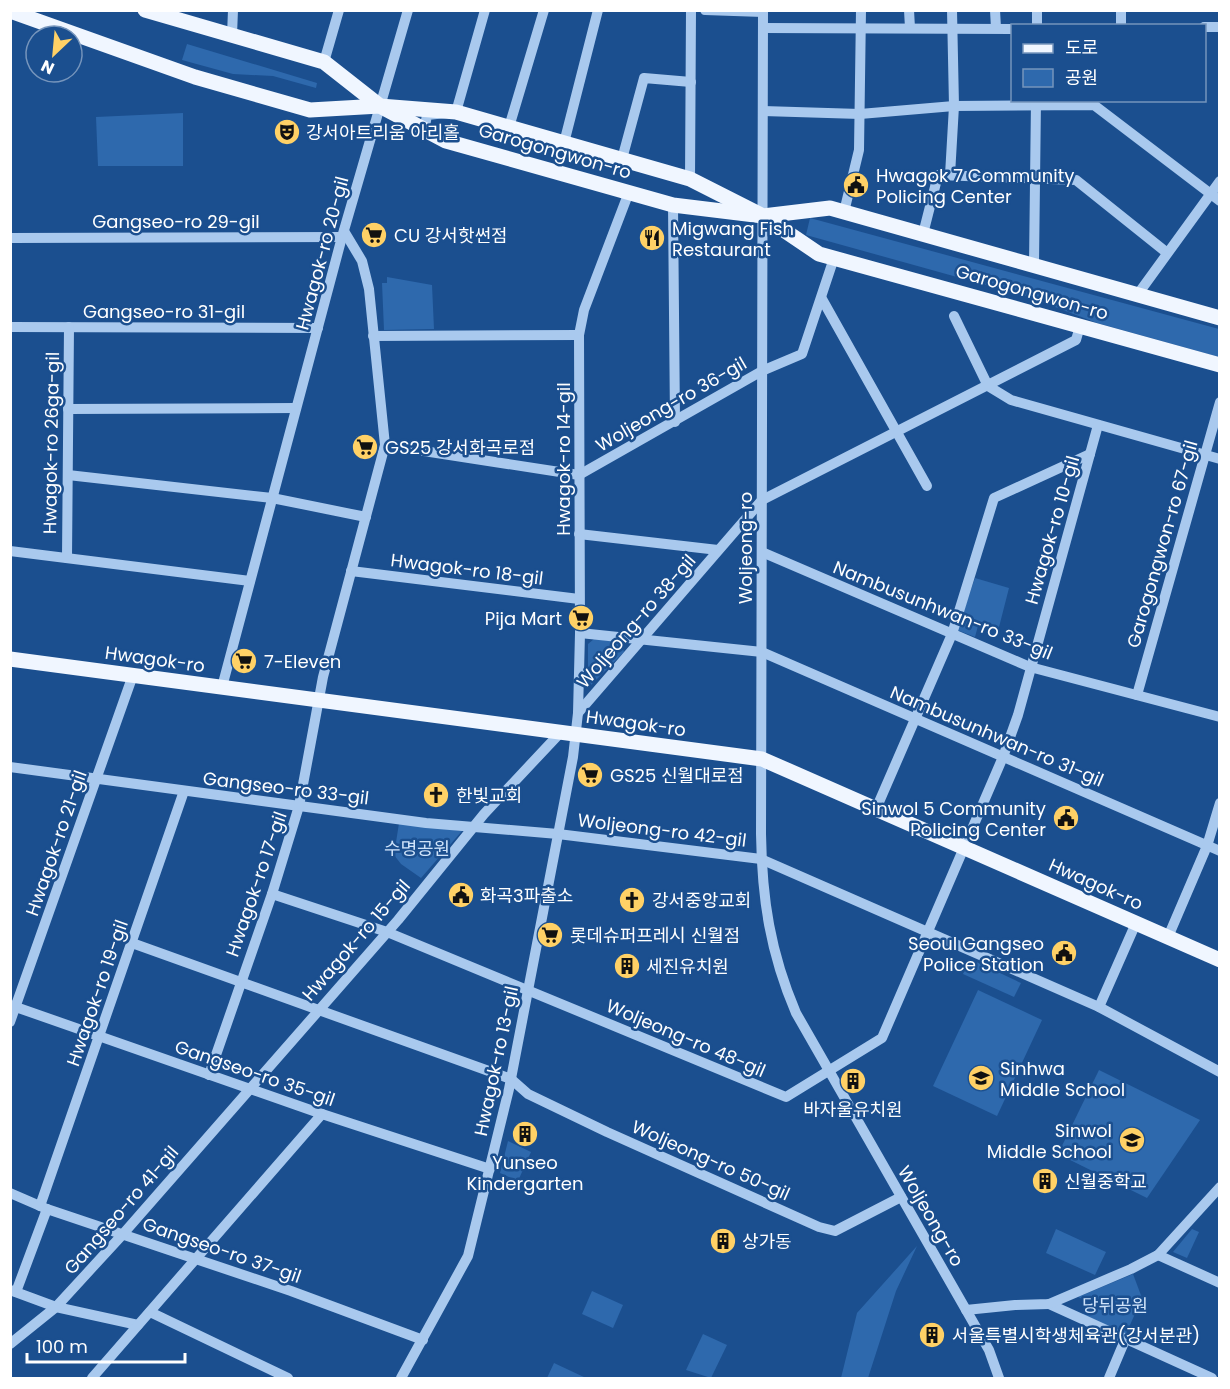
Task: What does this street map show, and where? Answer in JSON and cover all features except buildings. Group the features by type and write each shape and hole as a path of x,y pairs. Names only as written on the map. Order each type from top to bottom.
{"main road":[{"name":"Garogongwon-ro","path":"145,10 171,14 324,62 380,106 446,141 673,205 763,216 837,210 1220,318"},
{"name":"Garogongwon-ro","path":"10,11 195,77 310,110 380,106 456,112 622,159 690,179 763,216 826,256 1220,366"},
{"path":"673,205 696,204 707,197 704,189 690,179"},
{"path":"826,256 802,239 795,226 801,216 837,210"},
{"name":"Hwagok-ro","path":"10,659 762,759 1220,960"}],"street":[{"path":"232,35 233,10"},
{"path":"324,62 339,10"},
{"name":"Hwagok-ro 20-gil","path":"222,687 343,234 408,10"},
{"path":"446,141 425,126 425,119 434,113 456,112 485,10"},
{"path":"509,127 544,10"},
{"name":"Garogongwon-ro","path":"564,143 598,10"},
{"path":"690,179 691,10"},
{"path":"705,10 763,11"},
{"path":"837,210 860,150 861,10"},
{"path":"909,10 910,28"},
{"path":"950,175 954,106 952,10"},
{"path":"995,10 996,28"},
{"name":"Woljeong-ro","path":"763,11 762,885 777,963 796,1013 989,1350 999,1378"},
{"path":"763,28 1011,29"},
{"name":"Garogongwon-ro","path":"622,159 644,78 691,82"},
{"path":"1034,264 1036,103"},
{"path":"763,111 860,114 954,106 1036,103 1094,105 1220,201"},
{"path":"923,234 938,175 1076,180 1166,252"},
{"path":"1138,294 1166,252 1220,181"},
{"name":"Hwagok-ro 14-gil","path":"576,734 580,633 579,335 584,310 629,192"},
{"path":"673,205 675,422"},
{"path":"319,700 322,677 385,445 369,289 362,261 343,234"},
{"name":"Gangseo-ro 29-gil","path":"10,238 343,234"},
{"path":"762,371 802,354 822,299 826,256"},
{"path":"822,299 927,486"},
{"path":"954,316 988,387 1011,400 1220,459"},
{"path":"762,500 988,387 1076,340 1080,326"},
{"name":"Gangseo-ro 31-gil","path":"10,327 318,328"},
{"name":"Hwagok-ro 26ga-gil","path":"67,558 69,327"},
{"path":"373,336 579,335"},
{"name":"Woljeong-ro 36-gil","path":"579,475 762,371"},
{"name":"Garogongwon-ro 67-gil","path":"1137,695 1220,402"},
{"path":"68,409 296,408"},
{"name":"Hwagok-ro 10-gil","path":"929,931 1003,757 1018,715 1098,425"},
{"path":"385,445 579,475"},
{"path":"876,809 952,634 994,498 1090,454"},
{"path":"68,475 272,498 366,517"},
{"name":"Woljeong-ro 38-gil","path":"578,713 762,500"},
{"name":"Woljeong-ro 38-gil","path":"579,534 718,550"},
{"name":"Hwagok-ro 26ga-gil","path":"10,551 250,581"},
{"name":"Nambusunhwan-ro 33-gil","path":"762,552 1030,667 1220,717"},
{"name":"Hwagok-ro 18-gil","path":"351,572 579,599"},
{"name":"Nambusunhwan-ro 31-gil","path":"580,633 762,652 1220,851"},
{"name":"Hwagok-ro 21-gil","path":"10,1022 13,1006 133,675"},
{"name":"Hwagok-ro 17-gil","path":"209,1075 272,894 299,806 319,700"},
{"name":"Hwagok-ro 15-gil","path":"248,1088 387,933 472,828 561,732"},
{"name":"Hwagok-ro 13-gil","path":"401,1378 468,1256 511,1079 576,734"},
{"name":"Gangseo-ro 33-gil","path":"10,767 472,828 558,834"},
{"name":"Hwagok-ro 19-gil","path":"13,1291 44,1207 99,1036 184,791"},
{"path":"1168,937 1207,846 1220,803"},
{"name":"Woljeong-ro 42-gil","path":"558,834 762,859 1098,1007 1220,1072"},
{"path":"272,894 387,933 528,989"},
{"path":"1098,1007 1136,923"},
{"path":"829,1071 882,1038 929,931"},
{"name":"Woljeong-ro 50-gil","path":"132,943 316,1011 511,1079 528,1094 607,1132 819,1227 835,1231 901,1197"},
{"name":"Woljeong-ro 48-gil","path":"528,989 786,1097 829,1071"},
{"name":"Gangseo-ro 35-gil","path":"13,1006 322,1114 490,1169"},
{"name":"Gangseo-ro 41-gil","path":"10,1344 56,1307 123,1234 248,1088"},
{"path":"94,1376 322,1114"},
{"path":"966,1310 1049,1304 1158,1255 1220,1187"},
{"name":"Gangseo-ro 37-gil","path":"10,1193 423,1340"},
{"path":"1158,1255 1220,1283"},
{"path":"13,1291 56,1307 138,1325"},
{"path":"1049,1304 1212,1378"},
{"path":"150,1312 288,1378"},
{"path":"1109,1378 1125,1340"},
{"path":"94,1376 109,1378"}],"green space":[{"path":"187,44 317,83 316,88 273,76 233,74 182,60"},
{"path":"183,113 183,166 98,166 96,117"},
{"path":"810,218 1219,329 1219,357 1097,323 1029,297 806,235"},
{"path":"387,277 432,285 434,329 384,330 382,283 387,283"},
{"path":"975,578 1009,588 998,631 979,622 975,637 957,630"},
{"path":"594,639 621,642 624,652 588,688 588,644"},
{"name":"수명공원","path":"399,823 462,831 421,878 401,864 394,855"},
{"path":"970,959 1021,983 1014,997 963,974"},
{"path":"978,990 1042,1020 997,1116 933,1086"},
{"path":"1099,1070 1200,1120 1147,1198 1058,1154"},
{"path":"508,1141 531,1152 518,1181 500,1173"},
{"path":"1056,1229 1106,1252 1095,1275 1046,1253"},
{"path":"1192,1229 1199,1232 1187,1258 1173,1252"},
{"path":"917,1246 896,1291 868,1378 841,1378 857,1313"},
{"name":"당뒤공원","path":"1133,1274 1142,1298 1126,1334 1083,1315 1089,1302 1078,1297"},
{"path":"592,1291 623,1305 613,1328 582,1314"},
{"path":"703,1334 727,1345 711,1378 686,1370"},
{"path":"554,1363 586,1378 547,1378"}],"place":[{"name":"강서아트리움 아리홀","path":"287,132"},
{"name":"Hwagok 7 Community Policing Center","path":"856,185"},
{"name":"CU 강서핫썬점","path":"374,235"},
{"name":"Migwang Fish Restaurant","path":"652,238"},
{"name":"GS25 강서화곡로점","path":"365,447"},
{"name":"Pija Mart","path":"581,618"},
{"name":"7-Eleven","path":"244,661"},
{"name":"GS25 신월대로점","path":"590,775"},
{"name":"한빛교회","path":"436,795"},
{"name":"Sinwol 5 Community Policing Center","path":"1066,818"},
{"name":"화곡3파출소","path":"461,895"},
{"name":"강서중앙교회","path":"632,900"},
{"name":"롯데슈퍼프레시 신월점","path":"550,935"},
{"name":"Seoul Gangseo Police Station","path":"1064,953"},
{"name":"세진유치원","path":"627,966"},
{"name":"Sinhwa Middle School","path":"981,1078"},
{"name":"바자울유치원","path":"853,1081"},
{"name":"Yunseo Kindergarten","path":"525,1134"},
{"name":"Sinwol Middle School","path":"1132,1140"},
{"name":"신월중학교","path":"1045,1181"},
{"name":"상가동","path":"723,1241"},
{"name":"서울특별시학생체육관(강서분관)","path":"932,1335"}]}
